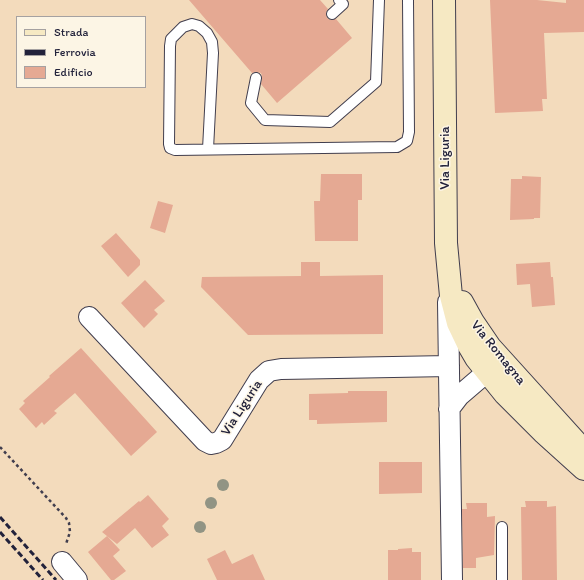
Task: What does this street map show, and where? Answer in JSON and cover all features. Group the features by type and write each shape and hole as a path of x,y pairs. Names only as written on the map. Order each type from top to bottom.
{"main road":[{"name":"Via Liguria","path":"444,0 446,243 448,270"},
{"name":"Via Romagna","path":"448,270 462,303 469,337 469,346 487,372 524,413 584,468"},
{"name":"Via Romagna","path":"469,337 584,452"}],"street":[{"name":"Via Liguria","path":"448,270 469,337 491,359 487,372"},
{"name":"Via Liguria","path":"89,317 205,441 211,444 222,440 226,435 259,380 269,371 281,369 449,366"},
{"name":"Via Liguria","path":"452,580 449,366 469,337"},
{"path":"449,409 462,392 487,372"},
{"path":"62,562 77,580"}],"lane":[{"path":"332,14 343,4 340,0"},
{"path":"256,78 251,103 265,120 330,122 376,82 379,0"},
{"path":"208,149 213,53 212,42 208,33 199,26 192,24 183,27 172,39 170,46 170,148 175,150 363,148 397,147 403,145 407,141 409,132 408,0"},
{"path":"502,528 502,580"}],"path":[{"path":"0,447 69,523 70,532 61,556 62,562"}],"building":[{"path":"189,0 320,0 328,9 326,12 327,18 330,20 336,19 352,38 277,103 261,84 261,73 252,73"},
{"path":"490,0 537,0 566,3 566,0 584,0 584,32 544,33 547,99 542,99 543,111 495,113"},
{"path":"321,174 362,174 362,200 358,200 358,241 315,241 314,201 320,201"},
{"path":"522,176 541,177 540,218 510,220 511,179 522,179"},
{"path":"158,201 173,205 165,233 150,228"},
{"path":"116,233 140,260 140,265 128,277 101,246"},
{"path":"301,262 320,262 320,276 383,275 383,334 248,335 201,287 202,277 301,276"},
{"path":"550,262 551,277 553,277 555,305 532,307 530,284 517,285 516,264"},
{"path":"145,280 165,301 154,310 158,314 144,328 121,303"},
{"path":"81,348 157,432 131,456 75,393 54,411 57,413 44,425 42,422 36,428 19,409 25,403 23,401"},
{"path":"348,391 387,391 387,422 317,424 317,420 309,420 309,394 348,393"},
{"path":"379,462 422,462 422,493 379,494"},
{"path":"148,495 169,519 162,526 169,535 152,548 135,528 117,544 102,532 139,501 140,502"},
{"path":"525,501 547,501 547,507 556,506 557,580 522,580 521,507 526,507"},
{"path":"466,503 487,503 487,517 495,516 494,555 476,558 476,568 463,568 462,509 467,509"},
{"path":"107,536 120,550 113,556 126,571 114,580 111,580 88,552"},
{"path":"412,548 412,552 421,552 421,580 388,580 388,550"},
{"path":"225,550 232,564 253,554 265,580 217,580 207,559"}],"railway":[{"path":"0,517 56,580"},
{"path":"0,532 43,580"}]}
